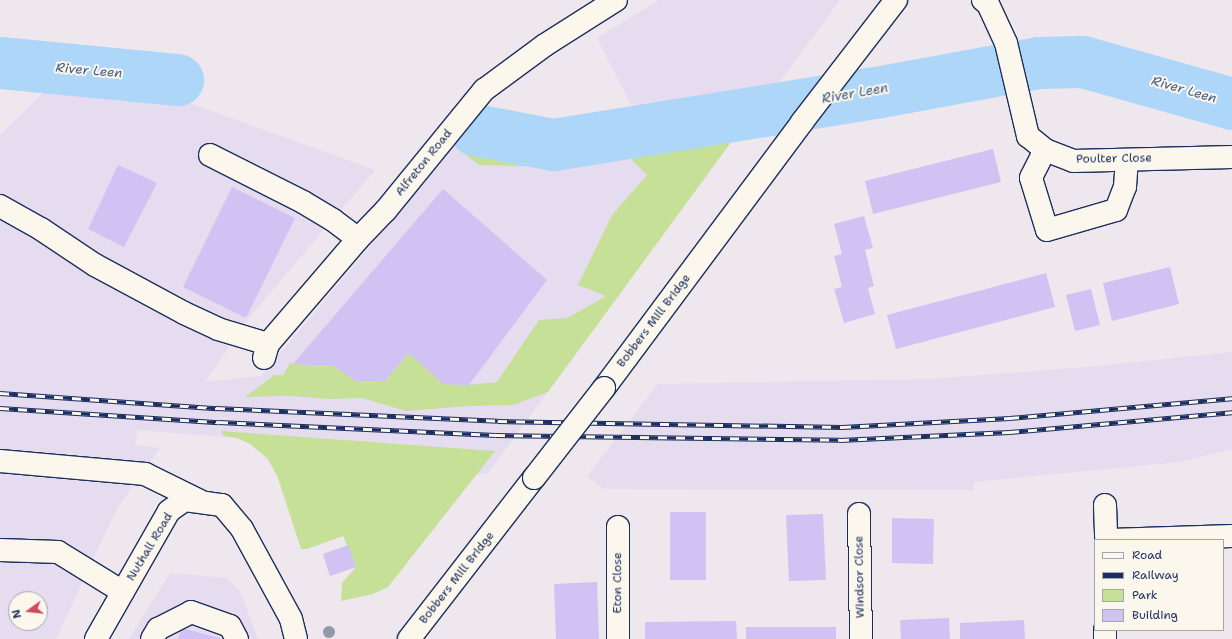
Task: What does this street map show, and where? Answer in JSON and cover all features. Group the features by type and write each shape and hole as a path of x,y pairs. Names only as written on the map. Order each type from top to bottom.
{"street":[{"name":"Alfreton Road","path":"0,206 41,229 95,265 184,313 266,351 358,239 386,210 484,90 545,44 616,0"},
{"name":"Bobbers Mill Bridge","path":"409,639 604,388 802,122 896,0"},
{"name":"Poulter Close","path":"983,0 988,4 1006,43 1028,136 1045,150 1073,161 1127,160 1164,157 1232,157"},
{"path":"1045,150 1031,178 1046,230 1116,210 1125,187 1127,160"},
{"path":"210,155 303,202 333,220 358,239"},
{"path":"0,462 145,474 200,501"},
{"name":"Nuthall Road","path":"96,639 169,511 185,500 222,505 242,529 291,619 294,638"},
{"path":"1105,505 1106,539"},
{"name":"Windsor Close","path":"859,514 861,639"},
{"name":"Eton Close","path":"618,526 618,639"},
{"path":"1140,539 1232,536"},
{"path":"0,550 58,552 122,592"},
{"path":"152,639 158,629 169,631 191,612 230,626 237,639"}],"shaded area":[{"path":"659,0 840,0 763,104 723,105 638,119 597,38"},
{"path":"52,84 176,98 375,170 248,319 205,382 261,376 455,145 577,153 746,122 488,473 431,480 278,478 274,468 261,452 250,444 237,438 138,430 135,445 160,448 116,510 56,639 0,639 0,135"},
{"path":"1232,352 1232,449 1180,462 973,482 974,490 604,489 587,476 658,384 931,379 1087,367"},
{"path":"170,573 227,578 240,591 258,639 129,639"}],"green space":[{"path":"748,119 548,392 513,405 467,406 406,411 362,398 331,399 289,396 245,397 274,375 283,375 291,362 293,364 333,366 356,381 384,382 409,353 443,384 469,385 497,382 539,320 567,318 606,296 578,285 612,215 647,175 630,158 555,167 479,165 463,153 467,135 559,147"},
{"path":"221,431 495,451 388,587 373,594 341,601 342,583 356,567 343,536 307,549 301,549 278,478 268,459 250,444 237,438 224,436"}],"building":[{"path":"993,149 1001,182 873,214 865,181"},
{"path":"118,165 157,183 124,247 88,229"},
{"path":"232,187 295,218 246,318 183,287"},
{"path":"443,189 547,280 469,385 443,384 409,353 384,382 356,381 333,366 293,364"},
{"path":"864,216 873,248 865,250 874,286 868,288 875,314 844,323 834,289 842,287 834,256 842,254 834,224"},
{"path":"1170,267 1179,304 1112,321 1103,283"},
{"path":"1046,273 1055,307 896,349 887,315"},
{"path":"1091,289 1100,325 1075,331 1066,295"},
{"path":"670,512 706,512 706,580 670,580"},
{"path":"823,514 826,580 789,581 786,515"},
{"path":"892,518 934,519 933,564 892,563"},
{"path":"348,545 356,567 330,576 323,554"},
{"path":"597,582 599,639 556,639 554,584"},
{"path":"949,618 950,639 901,639 900,620"},
{"path":"1024,620 1025,639 960,639 960,623"},
{"path":"736,621 737,639 645,639 645,622"},
{"path":"746,627 836,627 836,639 746,639"},
{"path":"181,628 220,638 220,639 178,639"}],"waterway":[{"name":"River Leen","path":"475,130 554,145 876,93 1039,63 1083,62 1232,104"},
{"name":"River Leen","path":"0,63 178,80"}],"railway":[{"path":"0,393 216,408 498,421 842,427 1010,418 1232,398"},
{"path":"0,408 219,422 496,435 840,440 1010,432 1232,412"}]}
